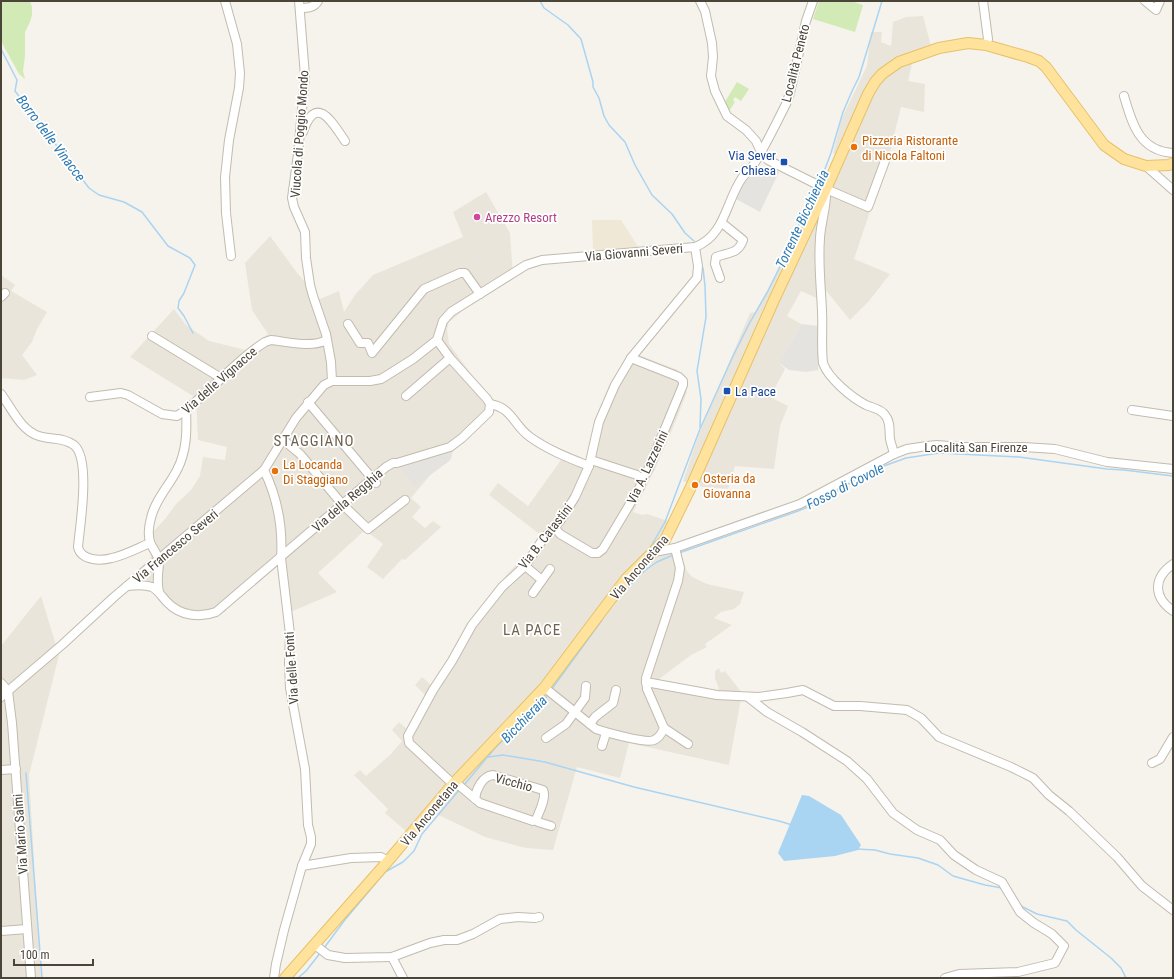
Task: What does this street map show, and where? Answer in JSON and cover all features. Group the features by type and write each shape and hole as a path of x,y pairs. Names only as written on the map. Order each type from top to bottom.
{"main road":[{"name":"Via Anconetana","path":"285,978 317,947 388,861 545,688 622,584 643,561 660,546 668,534 690,489 774,300 821,186 868,94 882,74 899,62 939,48 968,43 986,45 1028,57 1039,61 1046,66 1104,145 1124,159 1146,166"},
{"path":"1146,166 1169,165 1173,163"}],"street":[{"path":"225,1 234,30 239,57 240,73 239,88 229,140 225,176 226,206 231,256"},
{"path":"300,4 310,8 316,5 318,1"},
{"path":"700,1 705,10 712,43 713,57 711,76 714,91 727,116 746,130 756,141 761,152 768,160 868,207 885,161"},
{"name":"Località Peneto","path":"753,166 781,115 790,93 806,22 813,1"},
{"path":"982,1 988,39 986,45"},
{"path":"1145,1 1156,10 1160,1"},
{"name":"Viucola di Poggio Mondo","path":"300,4 306,76 299,150 292,198 294,207 305,232 306,258 310,285 327,340 331,362 332,381"},
{"path":"1124,96 1132,124 1143,140 1156,149 1173,153"},
{"path":"316,104 316,113"},
{"path":"299,150 307,122 316,113 322,113 327,117 345,141"},
{"path":"753,166 760,164 775,164"},
{"name":"Via Giovanni Severi","path":"437,340 443,321 451,312 526,265 542,260 695,247 708,241 722,223 742,177 753,166"},
{"path":"1146,166 1173,190"},
{"path":"821,186 827,201 820,238 819,269 822,304 823,363 826,370 848,393 866,405 882,412 886,416 889,422 890,438 894,454"},
{"path":"720,278 716,264 716,257 733,252 740,246 743,240 722,223"},
{"name":"Via B. Catastini","path":"457,785 409,743 408,736 433,690 452,661 472,625 502,587 525,566 545,536 555,528 575,497 590,463 599,422 615,385 632,358 697,278 698,266 695,247"},
{"path":"348,324 360,343 368,343 372,353 424,289 460,273 464,273 480,294"},
{"path":"152,336 220,378"},
{"name":"Via delle Vignacce","path":"90,397 121,393 128,395 162,414 177,416 186,410 220,378 265,342 271,340 312,344 327,340"},
{"path":"332,381 381,379 413,359 437,340 450,358 490,404 497,405 505,409 513,416 522,430 530,437 566,457 637,475 642,479"},
{"path":"406,396 450,358"},
{"name":"Via A. Lazzerini","path":"555,528 560,534 592,553 598,553 603,549 628,508 648,470 678,399 683,383 682,379 678,377 632,358"},
{"name":"Via Francesco Severi","path":"1,697 63,644 127,586 264,470 274,456 282,439 308,402 324,385 332,381"},
{"path":"1,394 14,415 33,433 38,436 66,441 74,446 80,454 83,474 78,547 82,556 100,560 112,558 150,543"},
{"path":"308,402 374,480"},
{"name":"Via della Regghia","path":"144,572 154,577 154,584 168,603 182,612 194,616 206,616 216,612 224,607 342,504 374,480 386,467 394,463 396,464 450,447 485,417 489,412 490,404"},
{"path":"154,584 159,560 150,543 149,530 152,514 178,469 183,453 186,435 186,410"},
{"path":"1132,410 1173,416"},
{"path":"282,439 300,454 342,504 368,529 405,500"},
{"name":"Località San Firenze","path":"654,552 676,553 800,504 894,454 908,449 927,446 1023,447 1055,449 1107,462 1173,469"},
{"name":"Via delle Fonti","path":"264,470 270,482 278,508 281,549 280,558 290,634 290,688 305,769 308,826 311,837 311,844 302,866 276,964 274,978"},
{"path":"676,553 680,574 647,673 646,682 649,694 664,728 688,744"},
{"path":"1173,564 1163,573 1159,580 1158,590 1159,597 1164,605 1173,611"},
{"path":"525,566 542,580"},
{"path":"533,593 550,569"},
{"name":"Via della Regghia","path":"127,586 154,584"},
{"path":"646,682 717,695 748,697 803,690 834,706 907,710 921,718 939,738 1011,767 1032,778 1117,857 1142,886 1173,910"},
{"path":"1,683 8,691"},
{"path":"546,738 566,724 585,698 586,686"},
{"path":"545,688 596,729 606,733 650,742 658,737 664,728"},
{"path":"590,724 595,717 613,703 616,690"},
{"name":"Via Mario Salmi","path":"8,691 16,769 31,978"},
{"path":"748,697 767,712 802,732 847,761 867,779 892,813 917,830 940,840 954,855 976,870 1002,882 1020,912 1052,934 1064,946 1055,963 1018,972 959,974 945,978"},
{"path":"602,746 606,733"},
{"path":"1152,763 1160,759 1173,737"},
{"path":"1,770 16,769"},
{"name":"Vicchio","path":"475,799 477,789 490,775 543,790 545,795 536,820"},
{"path":"457,785 480,803 532,821 536,820 552,826"},
{"path":"302,866 358,858 381,857 388,861"},
{"path":"317,947 327,954 345,958 392,957 430,943 444,940 458,940 473,934 500,919 540,917"},
{"path":"1,931 27,929"},
{"path":"392,957 403,978"}],"shaded area":[{"path":"923,16 931,46 913,60 908,81 925,84 924,112 901,107 890,152 854,259 890,274 869,301 850,320 824,288 823,301 801,291 787,316 801,324 779,363 785,369 770,397 788,406 780,426 774,469 735,466 728,489 694,486 683,481 699,434 750,313 755,312 812,208 835,154 833,153 842,118 867,66 871,32 882,32 881,42 891,46 893,22 906,17"},
{"path":"774,170 779,172 760,212 736,199 745,182 753,174 762,171"},
{"path":"486,192 510,233 513,277 461,310 461,312 449,322 447,329 449,344 492,402 494,413 453,450 451,459 431,474 411,498 421,507 412,517 425,528 433,521 441,527 405,560 402,559 383,579 367,567 383,544 365,530 318,573 337,592 286,614 281,573 277,563 229,605 225,612 211,618 192,620 169,610 139,569 151,557 145,537 151,534 176,504 191,490 200,476 203,457 225,460 227,447 198,440 196,398 130,357 174,309 186,325 209,341 246,350 268,334 252,310 245,263 270,236 298,274 320,299 339,291 344,312 355,295 373,275 463,237 453,212"},
{"path":"592,220 621,220 639,248 593,252"},
{"path":"1,275 15,285 11,291 47,312 37,329 32,342 22,355 37,375 24,380 1,378"},
{"path":"801,324 820,326 818,370 806,372 789,370 779,363"},
{"path":"631,352 678,370 677,372 686,387 687,392 654,471 633,512 642,515 647,514 677,524 669,540 670,545 676,544 687,571 692,577 707,584 744,592 740,604 734,609 721,612 714,618 732,625 705,644 707,647 691,655 659,679 659,681 715,691 719,689 715,678 715,671 719,668 721,673 725,671 742,693 729,765 629,743 620,778 577,767 553,850 526,848 485,837 428,810 408,833 385,813 388,809 354,775 360,770 366,776 391,754 402,741 392,730 399,722 408,730 425,695 415,685 422,677 432,686 478,611 508,573 519,562 523,562 542,536 489,495 498,483 528,506 566,453 586,461 597,417 609,386"},
{"path":"454,444 451,459 415,486 397,463"},
{"path":"41,596 59,655 29,775 41,978 1,978 1,691 3,689 1,683 1,646"}],"green space":[{"path":"1,1 30,1 32,7 32,15 25,32 25,56 23,71 25,79 19,74 1,41"},
{"path":"819,1 851,1 863,5 855,32 813,19"},
{"path":"737,82 749,89 741,101 735,97 733,100 735,102 728,113 723,105"}],"water":[{"path":"802,795 809,796 841,815 861,845 858,850 835,856 784,861 778,853"}],"waterway":[{"path":"540,1 544,8 568,25 581,39 593,82 593,87 599,98 604,116 609,125 625,142 635,165 652,195 672,214 685,233 694,241"},
{"name":"Torrente Bicchieraia","path":"820,182 831,153 843,112 859,77 882,1"},
{"name":"Borro delle Vinacce","path":"1,49 17,80 15,91 89,188 99,195 124,202 142,212 168,246 190,258 195,265 184,293 179,301 178,308 193,333"},
{"name":"Torrente Bicchieraia","path":"650,548 665,522 700,429 733,356 768,291 817,187"},
{"path":"700,427 701,399 697,371 706,317 703,268"},
{"name":"Fosso di Covole","path":"679,553 818,503 870,471 906,458 939,453 1019,457 1173,476"},
{"name":"Fosso di Covole","path":"647,569 657,562 673,555"},
{"name":"Bicchieraia","path":"612,605 647,569 647,563"},
{"name":"Bicchieraia","path":"551,690 602,620"},
{"name":"Bicchieraia","path":"464,785 495,748 543,702 548,694"},
{"path":"488,757 503,755 545,762 634,787 792,825"},
{"path":"26,773 42,978"},
{"name":"Bicchieraia","path":"324,948 344,921 385,872 403,862 414,851 422,834 460,789"},
{"path":"857,849 875,850 918,858 938,865 953,876 1002,888"},
{"path":"1021,906 1037,914 1067,921 1111,958 1121,968 1126,978"},
{"name":"Bicchieraia","path":"298,978 306,971 321,952"}],"place":[{"name":"Pizzeria Ristorante di Nicola Faltoni","path":"854,147"},
{"name":"Via Sever - Chiesa","path":"784,162"},
{"name":"Arezzo Resort","path":"477,217"},
{"name":"La Pace","path":"727,391"},
{"name":"La Locanda Di Staggiano","path":"275,471"},
{"name":"Osteria da Giovanna","path":"695,485"}],"district":[{"name":"STAGGIANO","path":"314,441"},
{"name":"LA PACE","path":"532,630"}]}
